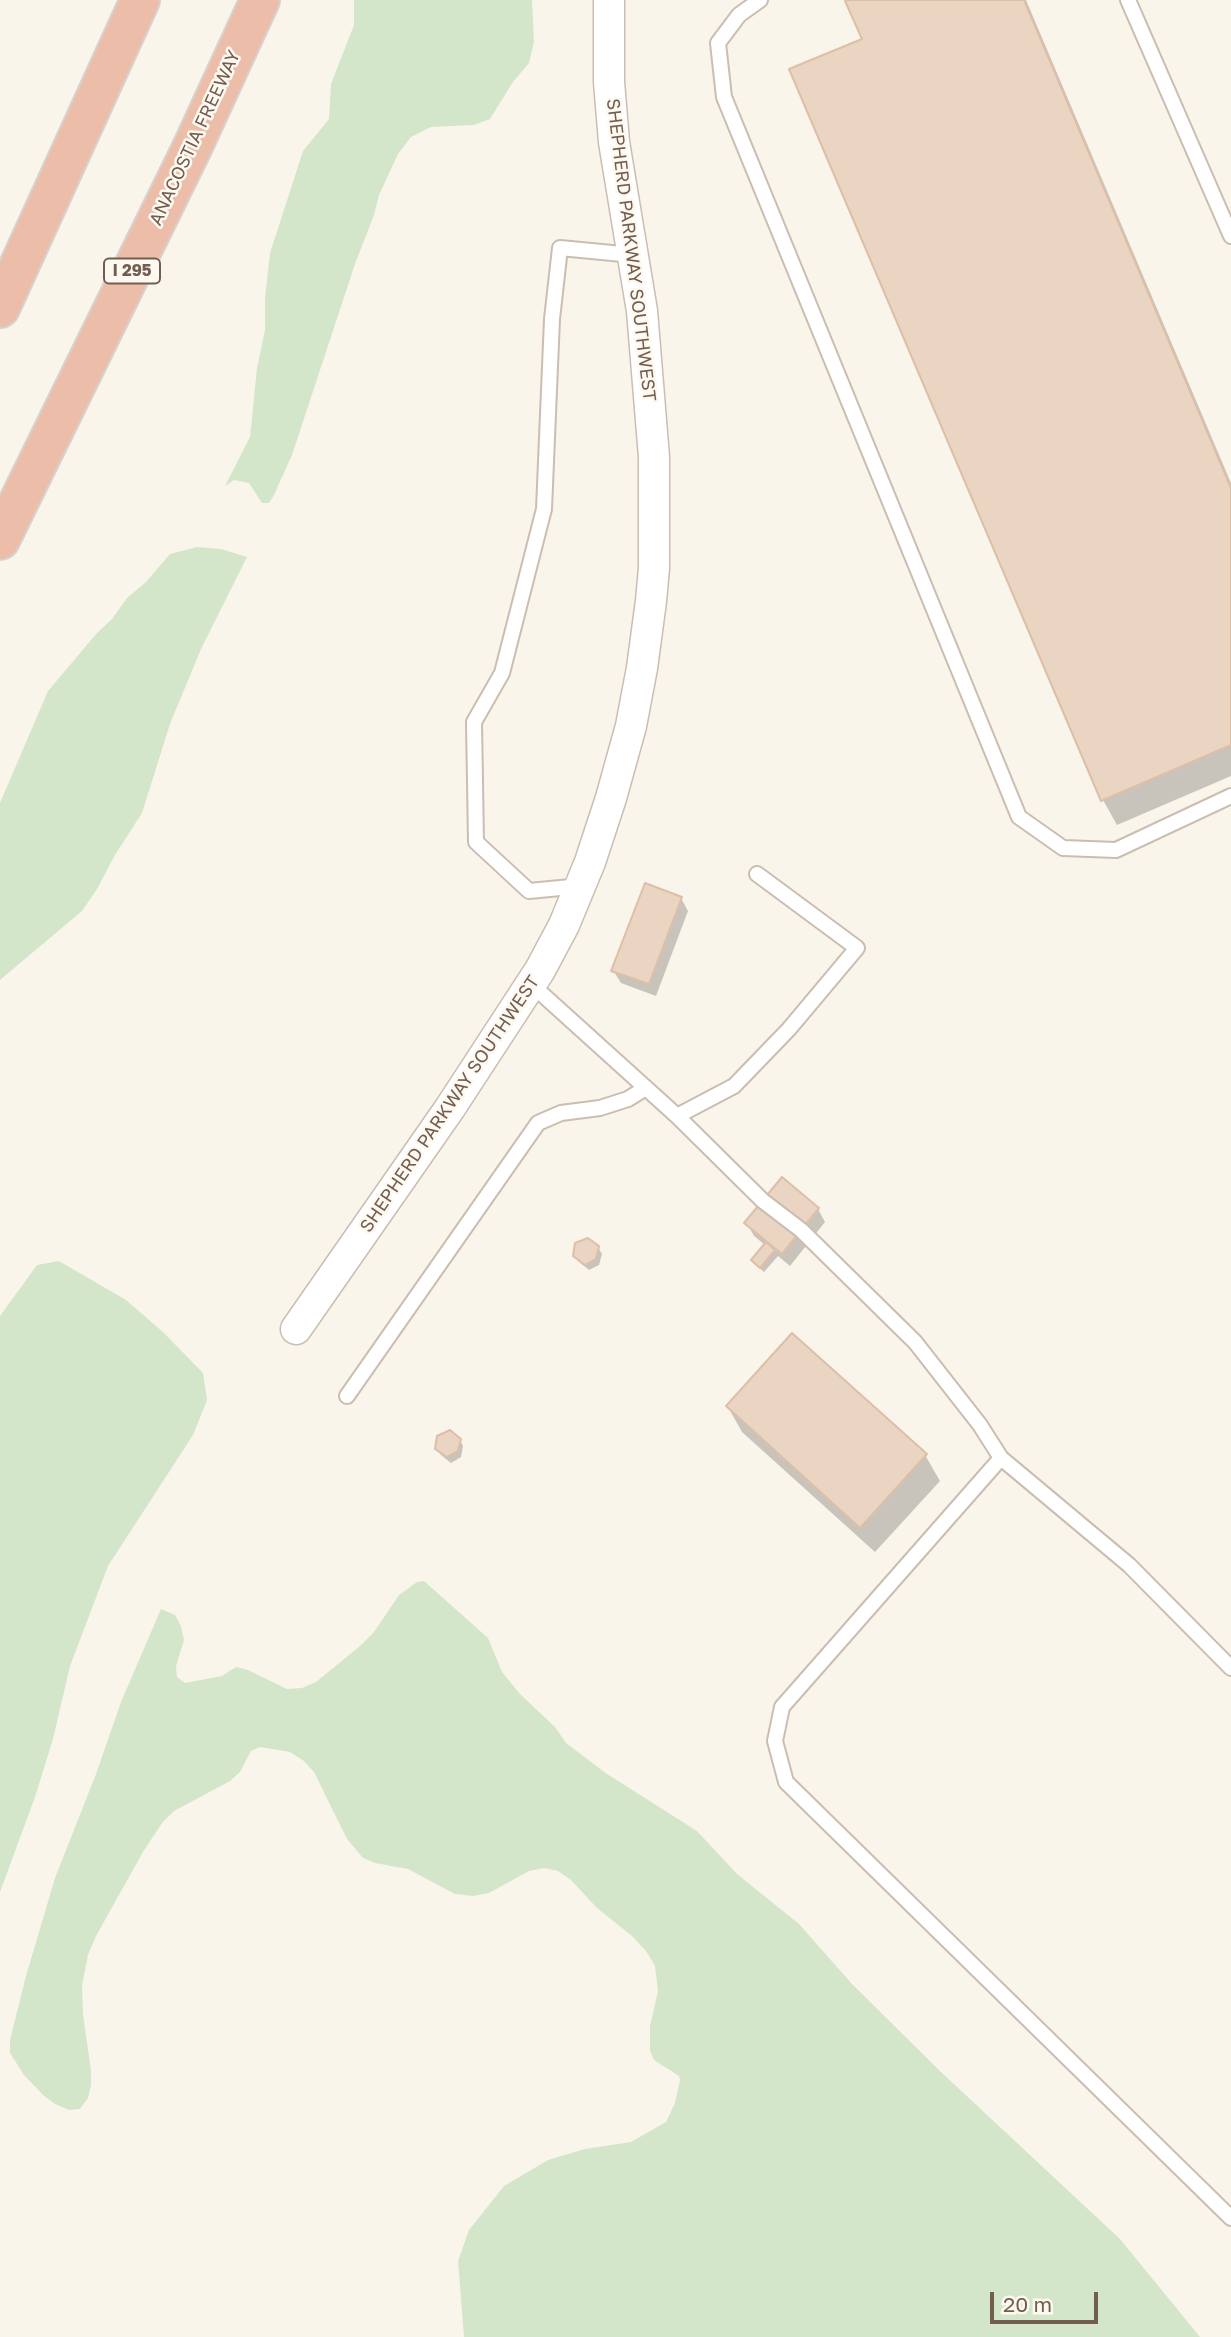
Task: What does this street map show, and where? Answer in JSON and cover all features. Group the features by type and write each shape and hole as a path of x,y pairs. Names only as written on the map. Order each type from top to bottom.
{"highway":[{"path":"0,308 141,0"},
{"name":"ANACOSTIA FREEWAY","path":"0,540 192,148 260,0"}],"street":[{"name":"SHEPHERD PARKWAY SOUTHWEST","path":"296,1329 532,985 564,925 580,886 605,820 631,726 651,601 655,494 653,421 644,323 614,142 609,82 609,0"}],"lane":[{"path":"760,0 739,15 718,43 724,97 1019,817 1063,848 1116,850 1231,796"},
{"path":"1128,0 1227,219 1231,236"},
{"path":"580,886 530,891 476,842 474,722 502,673 544,509 552,319 560,247 634,255"},
{"path":"677,1115 734,1086 789,1029 857,948 757,874"},
{"path":"532,985 644,1089 677,1115 763,1200 801,1230 915,1342 980,1425 1001,1458 1129,1564 1231,1668"},
{"path":"347,1396 538,1123 561,1113 600,1108 628,1099 644,1089"},
{"path":"1001,1458 782,1707 775,1741 786,1782 1231,2218"}],"green space":[{"path":"354,0 532,0 534,42 529,63 513,82 490,119 474,125 431,127 411,137 398,154 379,195 292,455 269,503 262,503 249,483 234,480 225,486 250,437 257,368 265,330 270,253 303,151 329,119 331,84 354,25"},
{"path":"197,547 221,549 247,557 201,649 170,724 142,813 82,911 0,980 0,803 48,691 112,619 127,598 145,583 170,554"},
{"path":"59,1261 126,1300 163,1332 203,1373 207,1400 193,1435 108,1566 70,1666 53,1739 0,1892 0,1316 37,1265"},
{"path":"424,1581 488,1638 502,1672 520,1694 555,1727 566,1743 607,1774 697,1831 737,1874 799,1924 852,1984 941,2072 1120,2239 1200,2337 464,2337 458,2261 469,2230 504,2186 548,2160 585,2149 631,2142 666,2122 675,2103 680,2080 679,2076 654,2060 650,2050 650,2026 658,1991 655,1966 632,1936 558,1871 544,1868 529,1871 489,1893 473,1896 455,1894 408,1869 363,1858 347,1839 314,1772 290,1752 260,1747 251,1751 240,1772 230,1781 174,1811 162,1823 143,1852 88,1955 82,1986 91,2070 88,2098 80,2109 69,2110 43,2095 24,2075 10,2053 10,2040 55,1878 121,1702 161,1609 175,1615 181,1626 184,1640 176,1666 177,1677 185,1683 222,1676 236,1667 287,1689 302,1688 316,1682 360,1646 374,1632 399,1595 417,1582"}],"building":[{"path":"847,0 1024,0 1231,488 1231,745 1101,801 789,69 862,39 845,1"},
{"path":"645,883 682,897 649,984 611,971"},
{"path":"782,1177 819,1208 782,1254 744,1223"},
{"path":"588,1238 599,1246 596,1259 585,1265 573,1256 575,1243"},
{"path":"766,1242 775,1250 760,1268 751,1260"},
{"path":"792,1333 927,1454 860,1528 726,1406"},
{"path":"450,1430 461,1439 458,1451 447,1457 435,1449 437,1436"}]}
